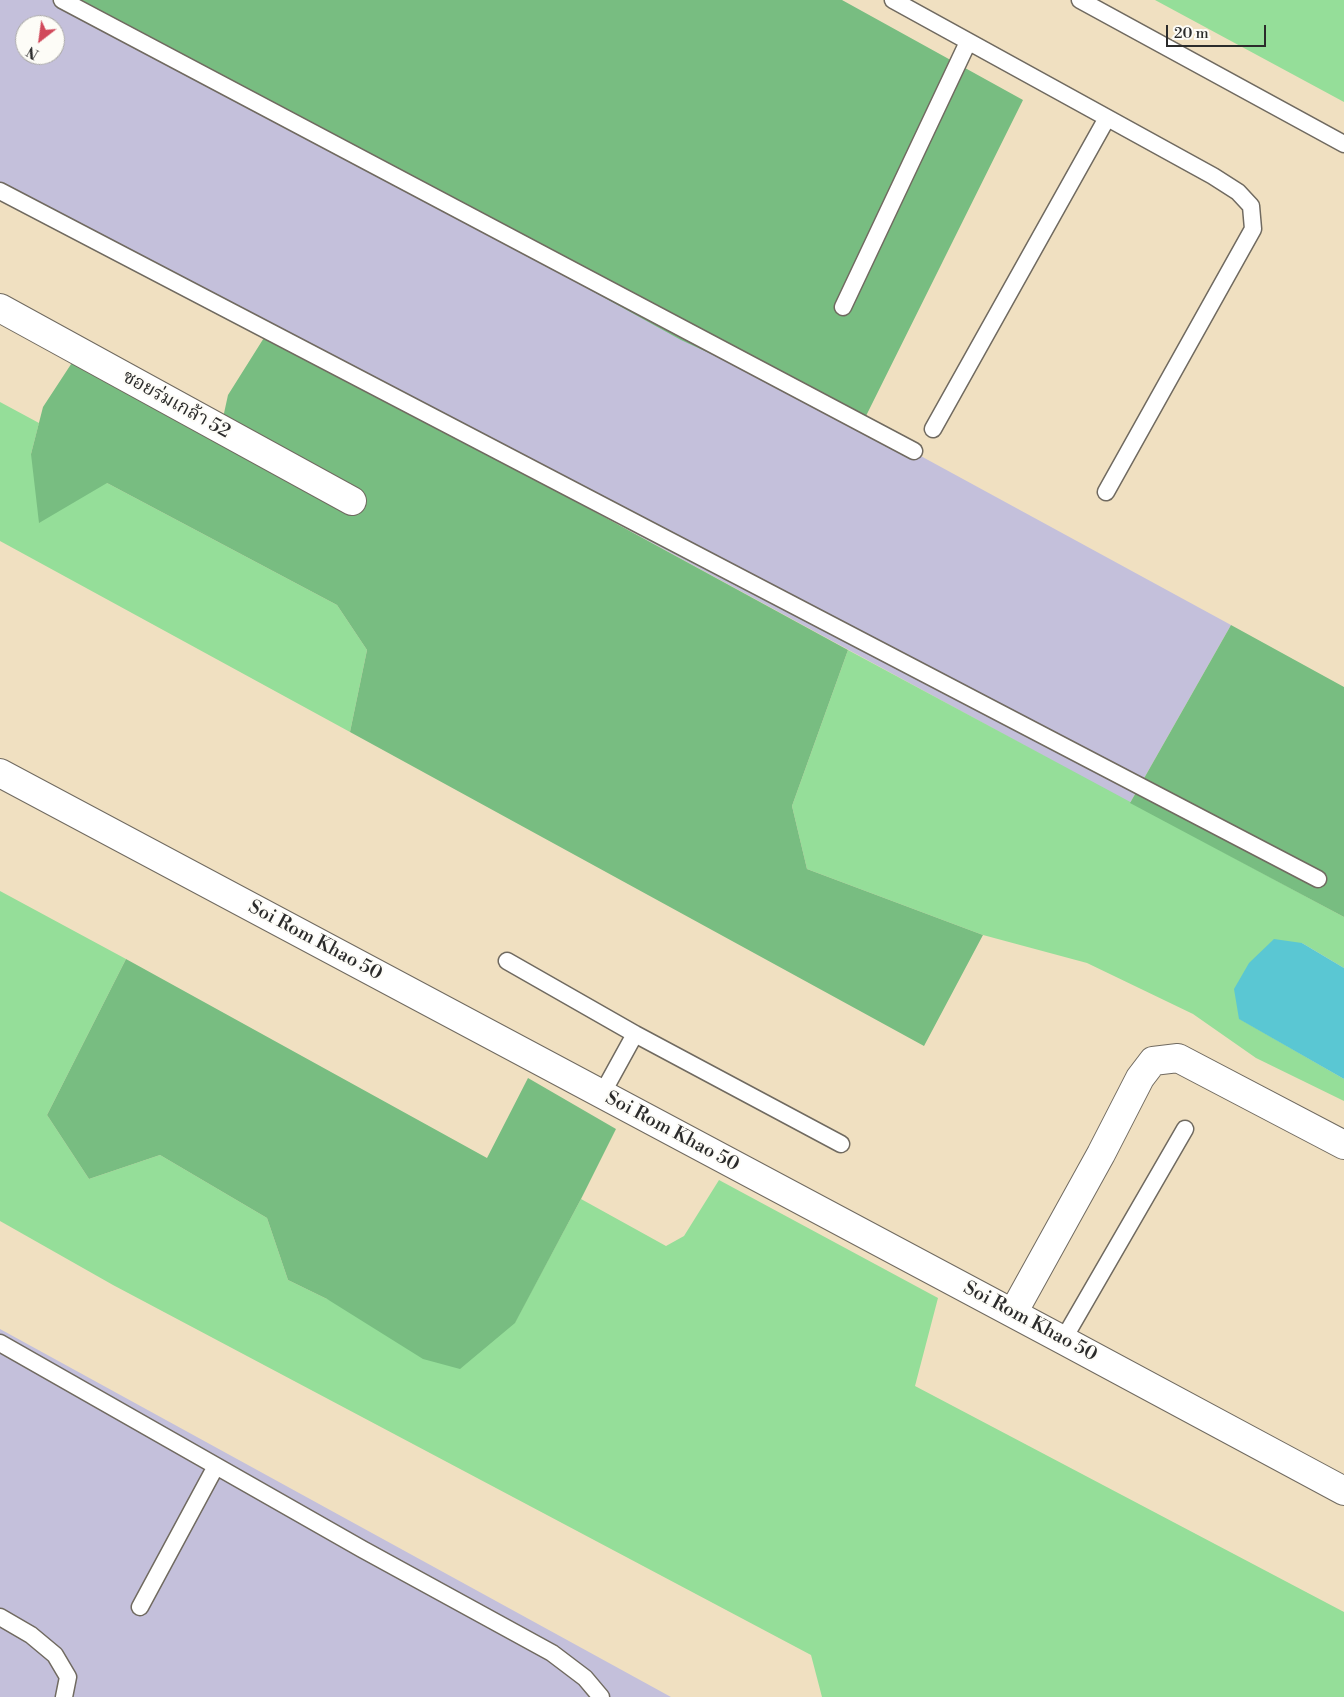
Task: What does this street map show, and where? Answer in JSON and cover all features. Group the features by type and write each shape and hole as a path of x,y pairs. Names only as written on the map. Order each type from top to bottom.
{"street":[{"name":"ซอยร่มเกล้า 52","path":"0,308 352,501"},
{"name":"Soi Rom Khao 50","path":"0,774 1344,1491"},
{"path":"1013,1314 1101,1154 1140,1078 1153,1061 1178,1058 1344,1145"}],"lane":[{"path":"62,0 914,451"},
{"path":"893,0 1213,176 1238,192 1251,206 1253,230 1106,492"},
{"path":"1080,0 1344,144"},
{"path":"843,307 968,42"},
{"path":"933,429 1107,118"},
{"path":"0,191 1318,879"},
{"path":"507,961 636,1034 841,1144"},
{"path":"602,1094 636,1034"},
{"path":"1063,1340 1185,1128"},
{"path":"0,1343 362,1549 552,1653 585,1678 601,1697"},
{"path":"140,1607 216,1466"},
{"path":"0,1617 32,1634 55,1655 68,1677 64,1697"}],"shaded area":[{"path":"0,0 65,0 862,424 1231,625 1130,803 0,188"},
{"path":"0,1329 671,1697 0,1697"}],"green space":[{"path":"65,0 842,0 1023,100 862,424 681,340"},
{"path":"1155,0 1344,0 1344,102"},
{"path":"267,333 848,650 792,806 807,869 983,935 924,1046 350,732 367,650 337,605 107,483 39,523 31,454 43,407 79,352 221,427 228,395"},
{"path":"0,402 39,423 31,454 107,483 337,605 367,650 350,732 0,541"},
{"path":"1231,625 1344,687 1344,917 1130,803"},
{"path":"848,650 1344,917 1344,968 1302,943 1240,1019 1344,1079 1344,1101 1256,1058 1193,1014 1087,963 983,935 807,869 792,806"},
{"path":"0,891 126,959 47,1115 89,1179 160,1155 267,1218 288,1280 327,1299 515,1322 581,1199 666,1246 684,1236 719,1180 938,1298 915,1386 1344,1612 1344,1697 822,1697 811,1655 113,1285 0,1221"},
{"path":"126,959 487,1158 528,1078 616,1129 515,1323 460,1369 423,1359 327,1299 288,1280 267,1218 160,1155 89,1179 47,1115"}],"water":[{"path":"1274,939 1302,943 1344,968 1344,1079 1239,1019 1234,989 1249,963"}]}
